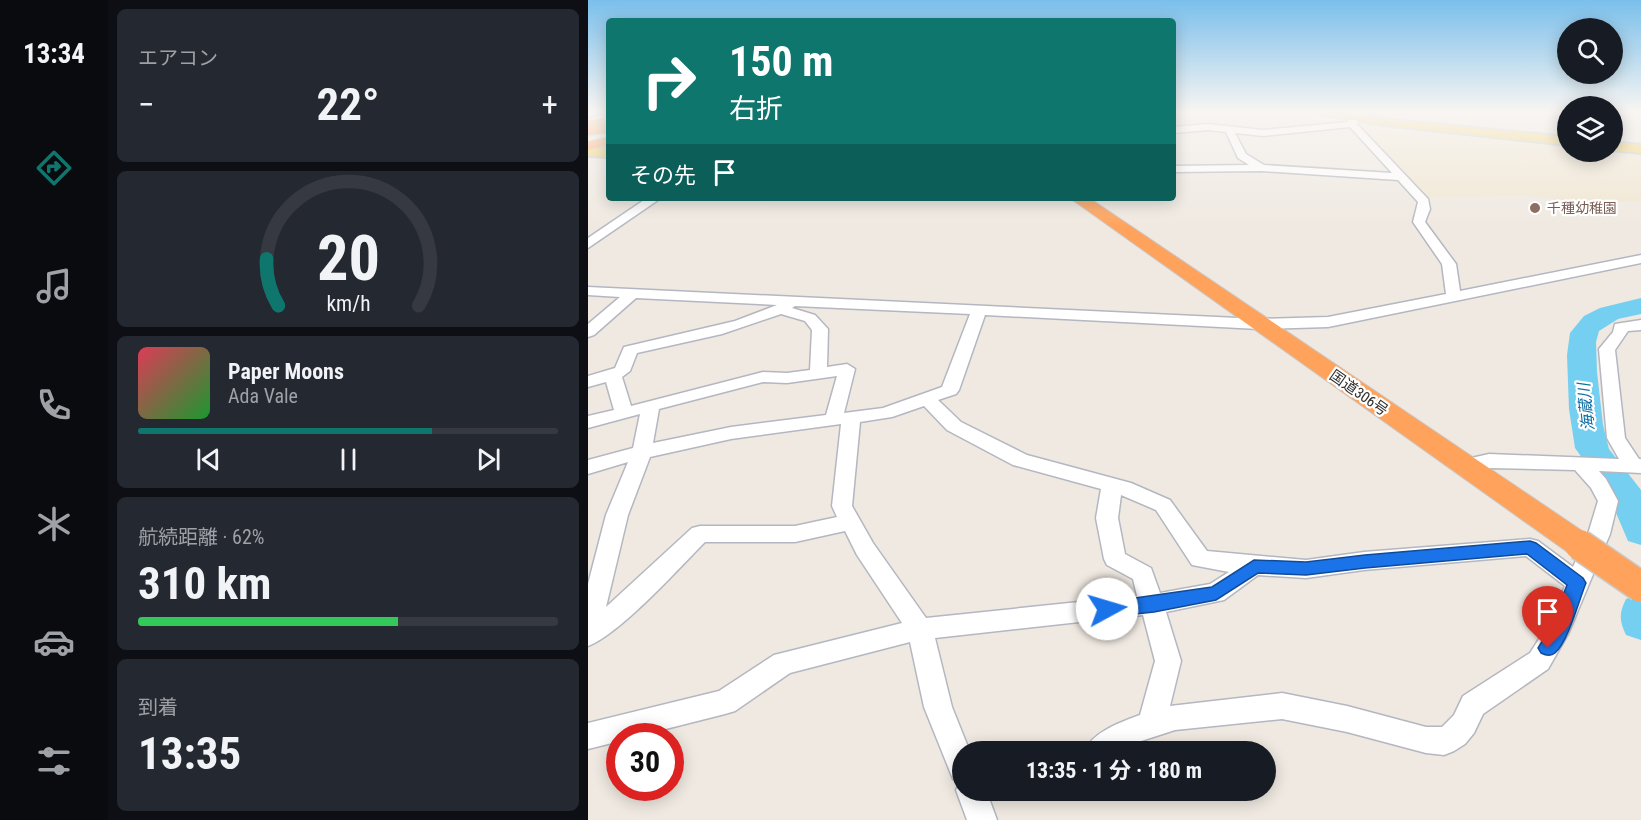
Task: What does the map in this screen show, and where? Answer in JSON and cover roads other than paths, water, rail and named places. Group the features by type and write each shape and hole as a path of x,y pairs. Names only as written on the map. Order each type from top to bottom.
{"highway":[{"name":"国道306号","path":"1082,201 1641,587"}],"street":[{"path":"1239,150 1242,156 1261,168"},
{"path":"1380,150 1424,201 1424,209 1419,222 1449,264 1454,297"},
{"path":"1176,169 1261,168 1404,177"},
{"path":"588,244 651,201"},
{"path":"588,291 788,305 980,310 1259,324 1328,322 1641,259"},
{"path":"588,332 633,293"},
{"path":"788,305 810,318 820,329 818,373"},
{"path":"588,382 622,371 630,350 732,326 788,305"},
{"path":"588,467 642,452 731,433 886,413 950,390 970,331 980,310"},
{"path":"1633,466 1616,438 1607,349 1621,333 1620,327 1641,325"},
{"path":"588,422 763,377 787,378 847,369 842,420 842,506 865,549 920,629 938,707 952,742"},
{"path":"613,375 624,413"},
{"path":"927,399 954,426 1020,460 1112,485 1163,505 1200,559 1254,566 1306,569 1365,561 1530,547 1577,583"},
{"path":"588,633 617,515 642,452 651,406"},
{"path":"1465,466 1489,461 1633,466"},
{"path":"1115,741 1127,733 1152,723 1202,712 1282,706 1347,719 1426,740 1444,741 1455,735 1464,724 1473,705 1539,661 1556,634 1599,534 1608,501 1599,484 1584,465"},
{"path":"1112,485 1107,518 1115,559 1143,574 1154,604 1168,661 1152,723"},
{"path":"588,633 622,608 700,534 795,534 851,522"},
{"path":"588,736 725,702 783,663 920,629 1154,604 1216,593 1254,566"},
{"path":"975,801 982,820"}],"waterway":[{"name":"海蔵川","path":"1641,306 1618,311 1594,321 1584,333 1582,342 1582,372 1589,439 1601,462 1624,490 1641,531"},
{"name":"海蔵川","path":"1641,611 1641,622"}],"place":[{"name":"千種幼稚園","path":"1535,208"}]}
